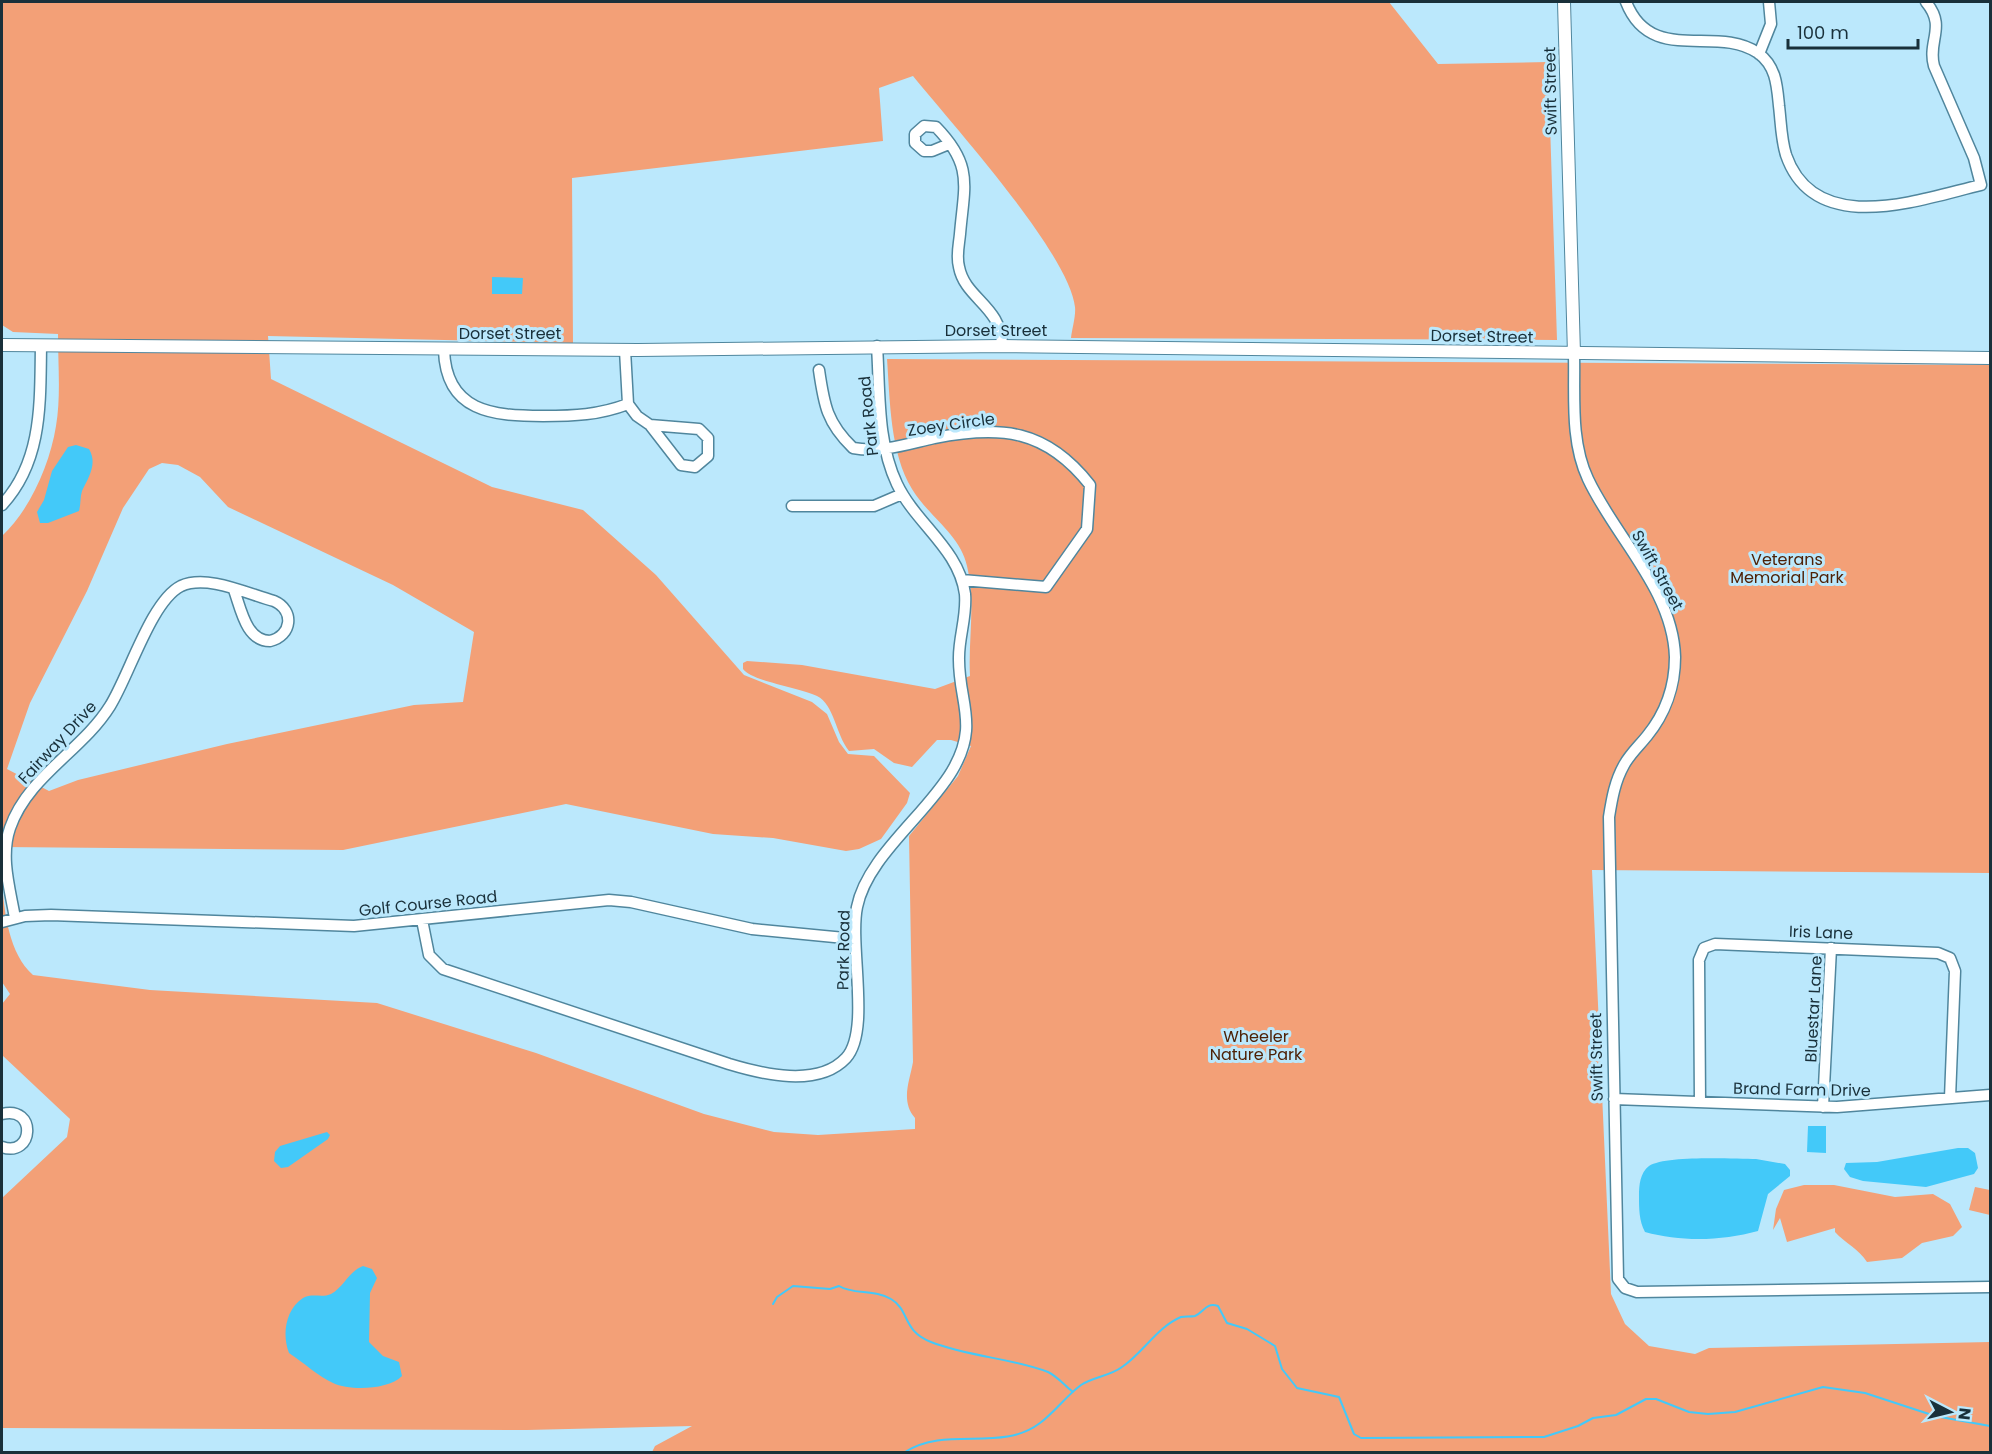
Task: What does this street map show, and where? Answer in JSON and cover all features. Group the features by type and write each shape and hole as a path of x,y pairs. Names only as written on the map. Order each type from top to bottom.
{"street":[{"name":"Swift Street","path":"1564,2 1575,420 1580,461 1603,508 1657,595 1669,623 1674,647 1673,682 1666,705 1654,726 1631,754 1620,774 1609,817 1617,1274 1624,1288 1644,1292 1990,1287"},
{"path":"1626,2 1639,22 1662,38 1683,42 1731,42 1759,54 1770,66 1776,81 1782,134 1789,161 1804,184 1821,196 1841,204 1873,208 1981,185 1974,158 1934,66 1932,54 1936,36 1936,17 1926,2"},
{"path":"1759,54 1772,24 1769,2"},
{"path":"949,144 961,161 965,175 958,258 960,271 965,282 999,323 1002,346"},
{"name":"Dorset Street","path":"2,345 444,350 1002,346 1990,358"},
{"path":"2,505 24,474 35,443 40,413 41,346"},
{"name":"Park Road","path":"422,920 429,955 438,966 450,972 756,1072 784,1075 807,1074 827,1070 843,1061 855,1045 858,1022 855,939 857,906 868,878 948,777 962,748 967,711 959,669 965,610 962,580 951,556 902,494 885,450 877,346"},
{"path":"444,350 446,367 457,391 470,404 491,414 579,417 610,411 628,404"},
{"path":"625,350 628,404 650,425 674,459 681,465 694,466 708,456 708,438 699,429 650,425"},
{"path":"819,370 824,408 839,434 853,448 885,450"},
{"name":"Zoey Circle","path":"885,450 936,438 1000,431 1032,436 1077,468 1090,485 1087,529 1046,587 962,580"},
{"path":"792,506 874,506 902,494"},
{"name":"Fairway Drive","path":"15,918 6,851 9,830 25,798 106,713 155,615 170,593 195,582 234,590 282,604 289,619 284,634 270,641 255,637 248,627 234,590"},
{"name":"Golf Course Road","path":"2,922 15,918 51,915 327,926 422,920 575,901 609,900 631,902 761,931 855,939"},
{"name":"Iris Lane","path":"1700,1102 1699,960 1704,948 1715,944 1938,953 1950,958 1955,971 1950,1098"},
{"name":"Bluestar Lane","path":"1823,1107 1831,948"},
{"name":"Brand Farm Drive","path":"1614,1099 1823,1107 1869,1106 1990,1095"},
{"path":"2,1114 18,1115 24,1120 28,1131 26,1139 18,1147 2,1147"}],"green space":[{"path":"2,2 1389,2 1438,64 1548,62 1557,340 1071,338 1075,307 1068,283 1052,255 1006,189 913,76 879,88 883,141 572,178 573,343 268,336 271,379 492,487 583,510 656,575 744,675 812,702 827,714 839,742 848,754 874,756 910,793 907,803 881,839 859,849 846,851 773,838 713,834 566,804 343,850 2,847 2,536 30,500 44,471 56,426 59,380 58,334 13,332 2,325","holes":["162,463 178,465 200,477 228,507 393,585 474,632 463,702 414,705 227,744 78,780 49,791 7,769 30,703 87,591 123,508 149,469"]},
{"path":"887,359 1990,365 1990,873 1592,870 1611,1294 1625,1324 1649,1346 1695,1354 1709,1348 1990,1342 1990,1452 652,1452 655,1446 692,1426 527,1430 2,1428 2,1198 67,1137 70,1119 2,1055 2,1004 10,994 2,982 2,881 9,932 18,956 33,975 150,990 377,1003 536,1053 704,1114 774,1132 818,1135 915,1129 915,1118 910,1111 907,1098 913,1062 909,836 958,776 971,746 951,740 937,740 912,767 894,763 874,749 849,751 823,700 809,693 765,681 743,669 743,663 747,661 802,665 935,689 970,676 971,593 967,566 958,544 919,499 905,475 892,426"},
{"path":"1804,1185 1834,1185 1895,1197 1933,1194 1950,1204 1962,1227 1953,1236 1922,1243 1902,1258 1867,1262 1835,1232 1835,1228 1787,1242 1780,1218 1773,1230 1776,1209 1784,1190"},
{"path":"1975,1187 1990,1190 1990,1215 1969,1210"}],"water":[{"path":"492,277 523,278 522,294 492,294"},
{"path":"76,445 89,449 93,460 91,471 81,493 79,511 48,523 40,523 37,512 44,500 52,471 68,447"},
{"path":"1808,1126 1826,1126 1826,1153 1807,1152"},
{"path":"327,1132 330,1135 328,1139 288,1167 281,1168 274,1161 275,1152 280,1146"},
{"path":"1968,1148 1975,1153 1978,1168 1974,1174 1926,1187 1863,1181 1850,1177 1844,1169 1846,1163 1877,1162"},
{"path":"1685,1159 1756,1159 1785,1164 1790,1170 1790,1176 1768,1194 1758,1231 1730,1237 1702,1239 1687,1239 1645,1232 1640,1214 1639,1188 1642,1176 1649,1166 1670,1160"},
{"path":"363,1266 372,1269 377,1278 370,1293 369,1342 383,1356 399,1362 402,1376 388,1384 369,1388 340,1386 289,1353 286,1338 287,1323 292,1309 303,1298 331,1294"}],"waterway":[{"path":"773,1304 777,1297 793,1286 830,1289 839,1286 885,1296 897,1304 915,1332 931,1342 1034,1367 1048,1372 1073,1392"},
{"path":"905,1452 921,1444 938,1440 991,1438 1025,1432 1045,1419 1081,1385 1112,1372 1130,1361 1172,1321 1181,1317 1195,1316 1211,1305 1218,1306 1227,1323 1247,1329 1275,1346 1282,1369 1297,1388 1339,1397 1354,1434 1361,1438 1544,1437 1578,1426 1593,1418 1616,1415 1646,1399 1656,1399 1689,1412 1708,1414 1735,1412 1823,1387 1865,1393 1935,1416 1990,1426"}],"park label":[{"name":"Veterans Memorial Park","path":"1787,568"},
{"name":"Wheeler Nature Park","path":"1256,1045"}]}
